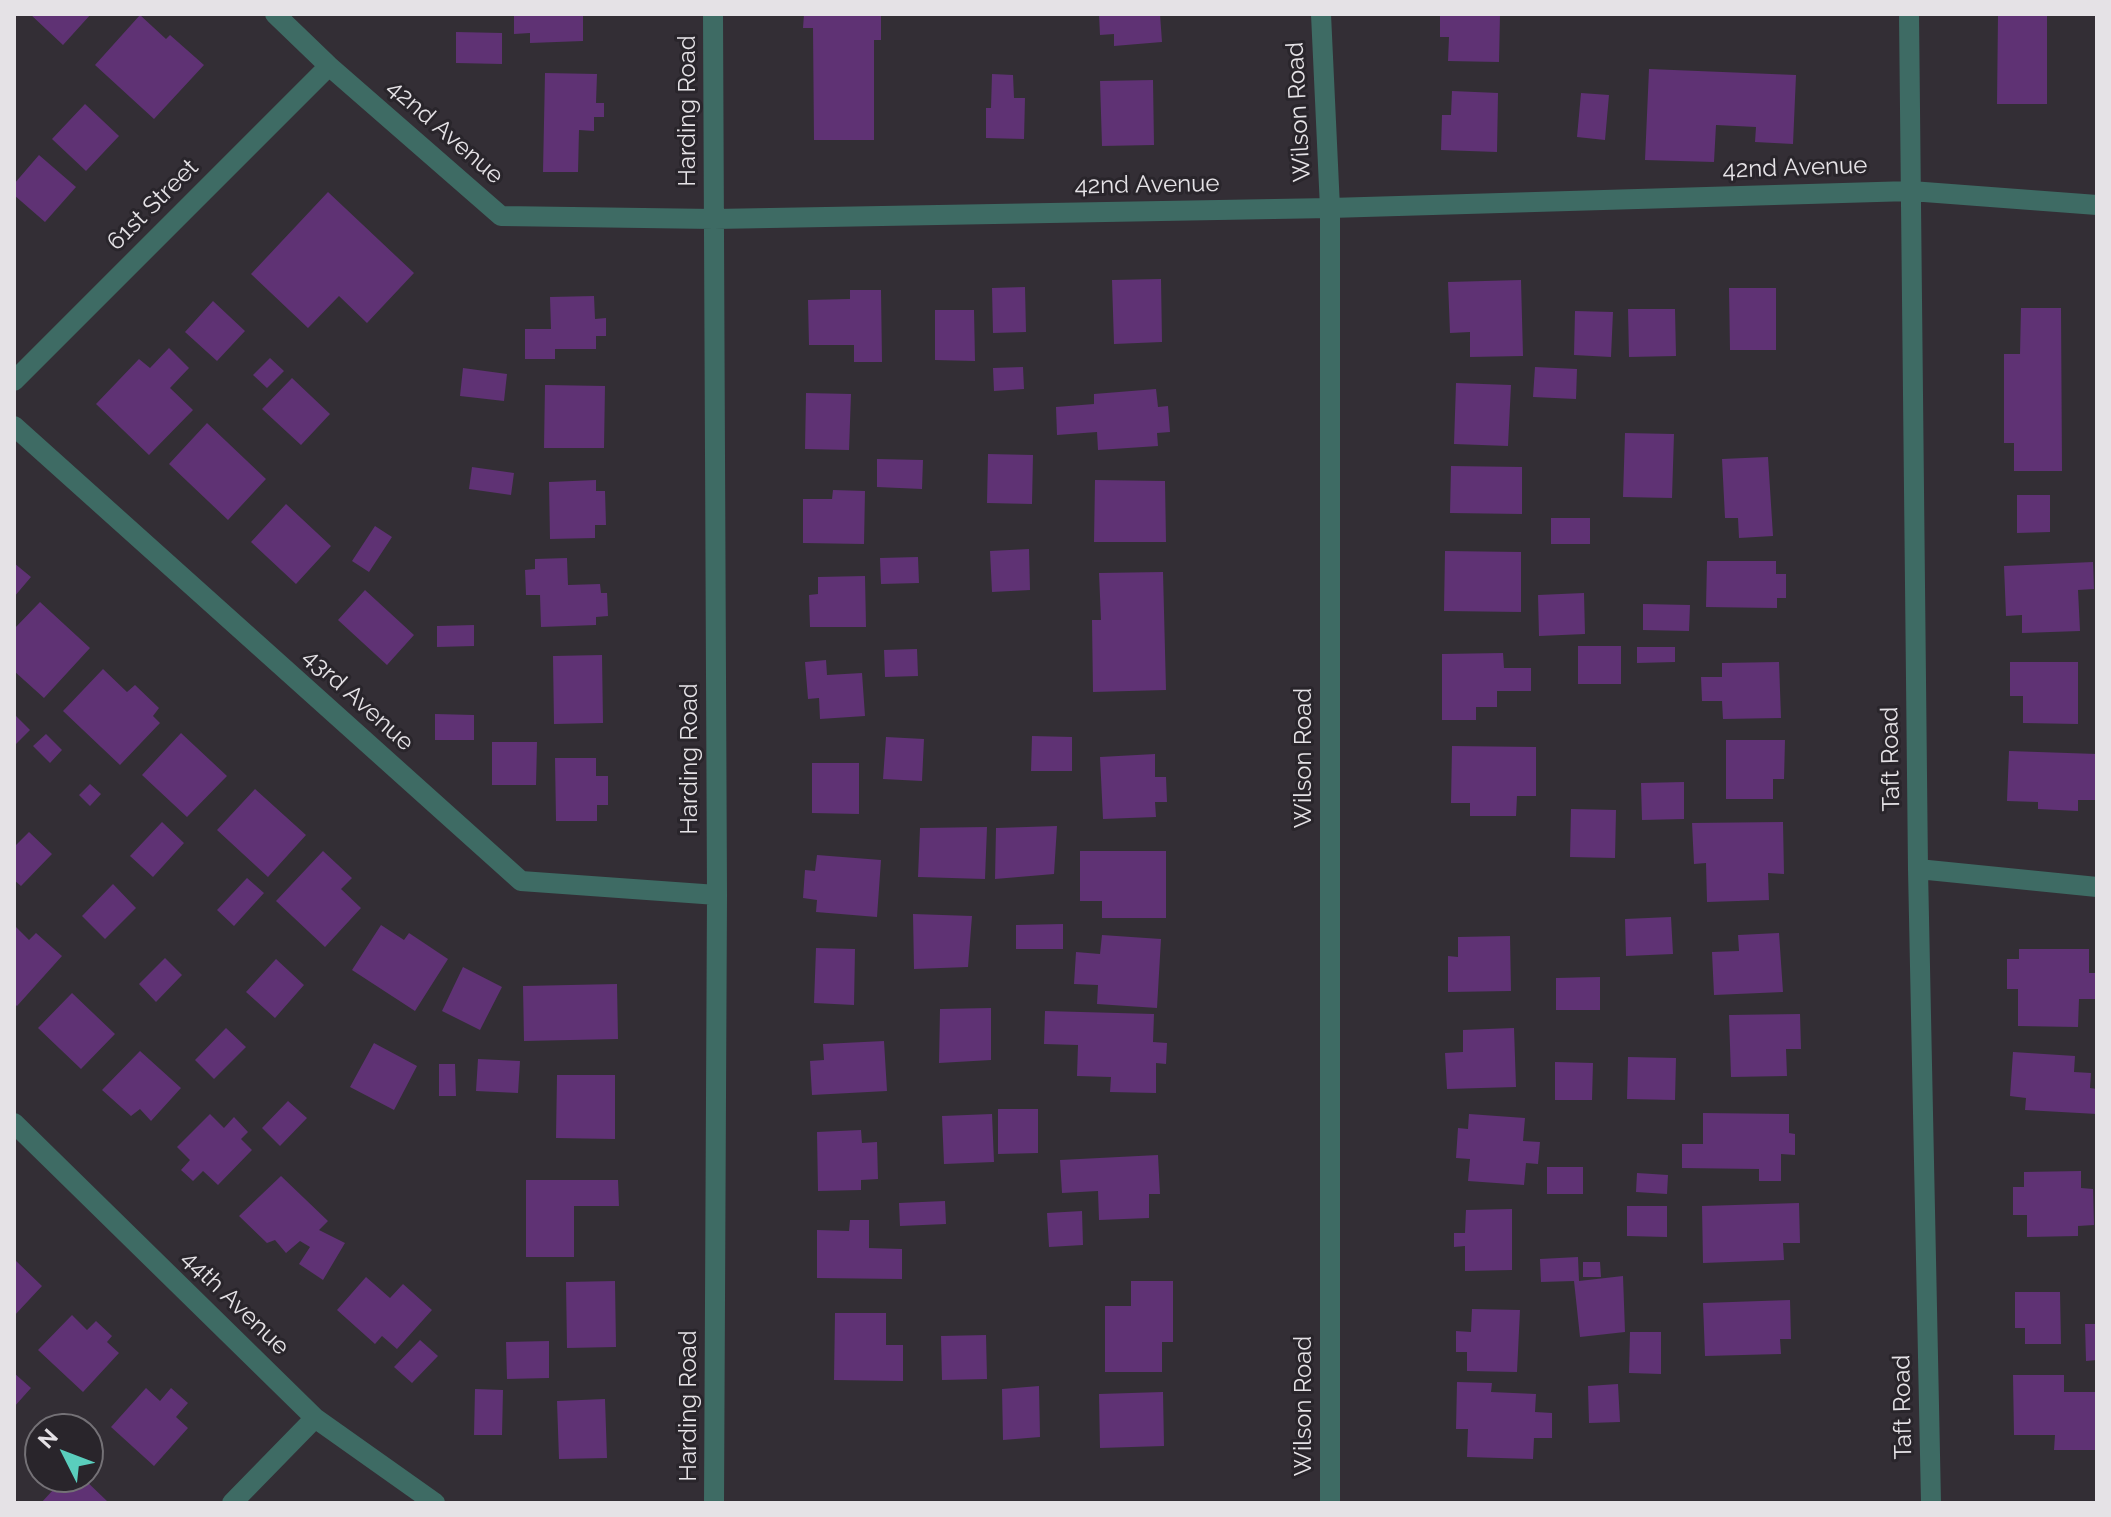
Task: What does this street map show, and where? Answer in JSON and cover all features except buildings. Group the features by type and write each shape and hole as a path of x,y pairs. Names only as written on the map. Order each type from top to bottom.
{"street":[{"name":"42nd Avenue","path":"275,14 329,66 501,216 714,219 1330,208 1911,191 2097,205"},
{"name":"Harding Road","path":"713,14 717,895 714,1503"},
{"name":"Wilson Road","path":"1321,14 1330,208 1330,1503"},
{"name":"Taft Road","path":"1909,14 1918,869 1931,1503"},
{"name":"61st Street","path":"14,381 329,66"},
{"name":"43rd Avenue","path":"14,426 521,881 717,895"},
{"path":"1918,869 2097,887"},
{"name":"44th Avenue","path":"14,1123 315,1418 435,1503"},
{"path":"232,1503 315,1418"}]}
